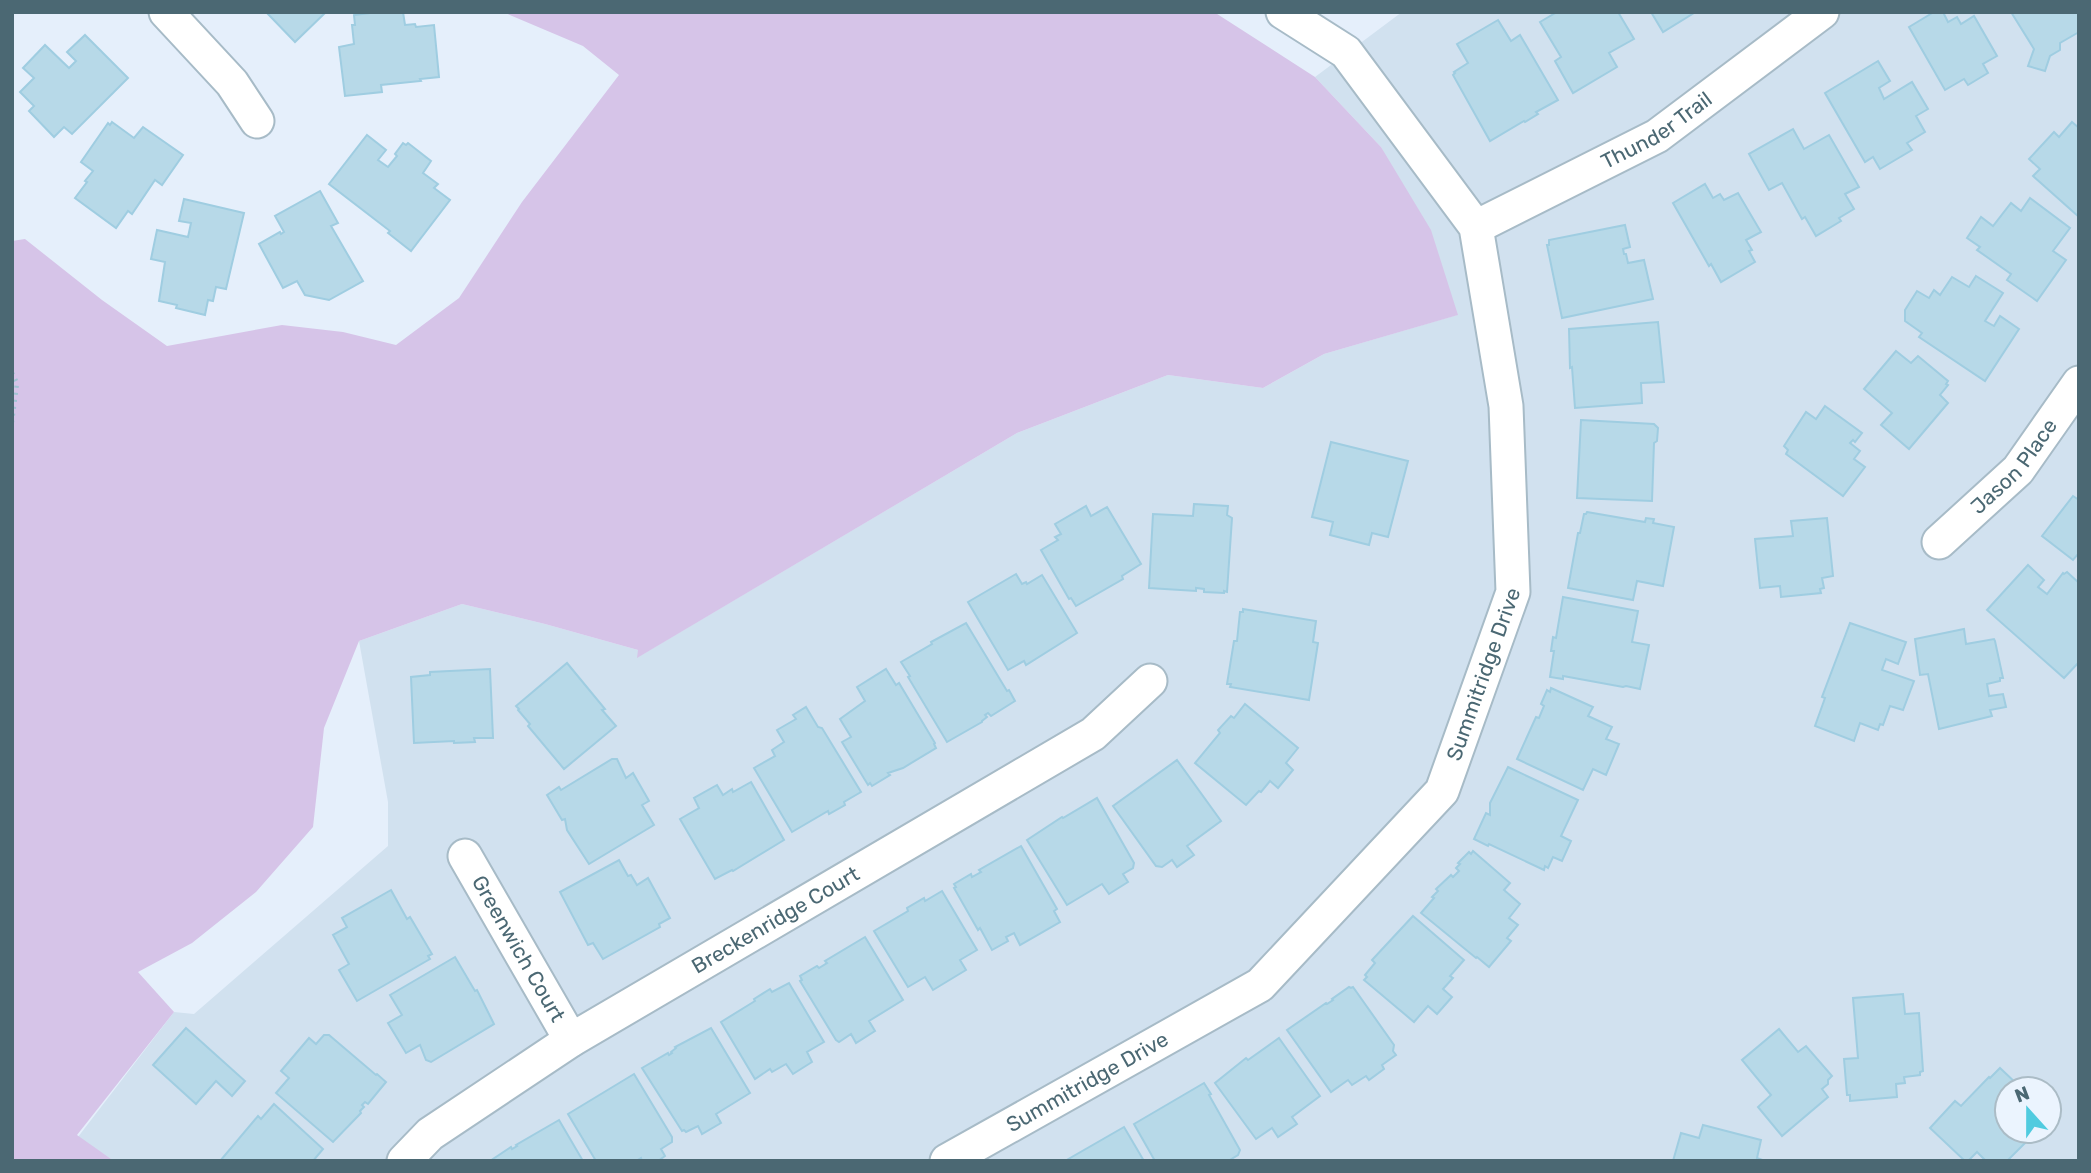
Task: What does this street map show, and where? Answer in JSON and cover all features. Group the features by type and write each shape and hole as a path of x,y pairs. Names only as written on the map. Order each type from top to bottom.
{"street":[{"path":"166,12 232,83 257,121"},
{"name":"Summitridge Drive","path":"947,1161 1260,985 1441,791 1513,592 1506,406 1476,227 1346,52 1283,12"},
{"name":"Thunder Trail","path":"1476,227 1657,135 1822,12"},
{"name":"Jason Place","path":"1939,542 2018,470 2079,383"},
{"name":"Breckenridge Court","path":"404,1161 430,1134 571,1041 1093,734 1150,681"},
{"name":"Greenwich Court","path":"465,856 571,1041"}],"path":[{"path":"12,373 17,383 12,422"}],"shaded area":[{"path":"503,12 1214,12 1315,77 1381,147 1431,230 1458,315 1324,354 1263,388 1168,375 1017,433 637,658 638,650 462,604 359,641 324,728 313,827 256,892 192,943 138,972 174,1012 77,1135 114,1161 12,1161 12,241 25,239 102,300 167,346 282,325 343,332 396,345 459,298 522,202 619,75 583,46"},
{"path":"1402,12 2079,12 2079,1161 114,1161 78,1137 174,1012 194,1014 388,846 388,802 359,641 462,604 638,650 638,657 1017,433 1168,375 1263,388 1324,354 1457,315 1381,147 1315,77"}],"building":[{"path":"266,12 326,12 295,42"},
{"path":"403,12 405,25 434,25 439,77 381,85 382,92 345,96 339,47 354,44 354,15"},
{"path":"1557,12 1618,12 1634,39 1609,53 1617,67 1573,93 1555,61 1561,57 1540,22"},
{"path":"1651,12 1694,12 1694,13 1663,32"},
{"path":"1934,12 1943,12 1948,22 1957,17 1961,24 1974,16 1997,56 1983,64 1988,73 1968,85 1964,79 1945,90 1909,27"},
{"path":"2011,12 2078,12 2079,32 2060,43 2060,50 2050,56 2045,71 2028,66 2034,49"},
{"path":"1498,20 1511,41 1520,35 1558,100 1490,141 1453,75 1468,63 1457,44"},
{"path":"85,35 128,78 72,134 64,127 54,137 29,111 34,106 20,92 34,78 23,68 45,45 69,68 76,61 67,52"},
{"path":"1878,61 1890,81 1879,88 1884,99 1912,82 1928,109 1916,116 1925,132 1907,143 1912,150 1880,169 1873,157 1865,162 1825,93"},
{"path":"112,122 134,138 143,127 183,155 162,185 155,180 132,214 128,211 116,228 75,198 93,171 81,162 108,123 110,125"},
{"path":"2072,122 2079,128 2079,217 2033,176 2040,169 2029,159 2054,132 2059,137"},
{"path":"1793,129 1804,149 1829,135 1859,187 1845,194 1854,209 1839,218 1841,221 1816,236 1805,217 1802,219 1782,183 1769,190 1749,154"},
{"path":"367,135 386,150 378,160 388,167 403,143 408,143 431,161 423,173 438,184 434,188 450,200 411,251 388,233 390,231 329,184"},
{"path":"1705,184 1713,198 1720,194 1724,200 1738,193 1761,232 1746,240 1755,262 1721,282 1673,203"},
{"path":"320,191 338,223 331,226 363,281 329,300 305,295 297,281 283,288 259,244 284,232 275,216"},
{"path":"2030,198 2070,228 2053,251 2066,260 2037,301 2007,280 2011,274 1977,250 1980,247 1967,238 1981,217 1993,226 2011,203 2021,211"},
{"path":"184,199 244,213 226,289 216,287 213,301 208,300 205,315 159,301 165,262 151,259 157,230 188,237 191,223 179,221"},
{"path":"1625,225 1630,247 1623,249 1624,254 1628,263 1644,260 1653,299 1562,318 1547,245 1549,240"},
{"path":"1976,276 2003,293 1985,321 1994,326 2000,316 2019,329 1985,381 1919,337 1922,333 1905,321 1905,310 1917,291 1929,298 1934,290 1940,295 1952,277 1969,287"},
{"path":"1658,322 1664,382 1641,383 1642,403 1575,408 1569,329"},
{"path":"1896,351 1911,363 1918,356 1948,381 1940,395 1948,403 1909,449 1881,425 1892,413 1864,389"},
{"path":"1825,406 1862,433 1855,442 1853,440 1850,443 1860,451 1854,459 1865,467 1843,496 1786,454 1788,450 1784,446 1806,412 1816,419"},
{"path":"1581,420 1654,424 1658,428 1657,441 1654,443 1652,501 1577,498"},
{"path":"1331,442 1408,461 1388,537 1372,533 1369,545 1330,535 1333,522 1312,517"},
{"path":"2073,496 2079,500 2079,553 2073,560 2042,536"},
{"path":"1194,504 1228,506 1227,515 1232,518 1227,592 1204,592 1204,589 1196,588 1196,591 1149,588 1153,514 1193,516"},
{"path":"1086,506 1091,516 1107,507 1141,564 1122,576 1123,579 1076,606 1071,598 1069,599 1041,550 1058,540 1055,537 1061,534 1055,524"},
{"path":"1587,512 1645,522 1646,518 1654,519 1653,523 1674,527 1663,586 1637,581 1633,600 1568,588 1578,533"},
{"path":"1827,518 1833,576 1822,578 1824,588 1820,589 1821,593 1781,597 1780,586 1760,588 1755,539 1793,536 1791,521"},
{"path":"2028,565 2044,580 2038,587 2047,594 2063,573 2067,572 2079,583 2079,662 2064,678 1987,610"},
{"path":"1016,574 1022,584 1042,575 1077,633 1026,665 1024,661 1008,670 968,602"},
{"path":"1563,597 1638,611 1632,642 1649,645 1640,689 1563,676 1563,679 1550,677 1553,637 1556,638"},
{"path":"1243,609 1316,621 1313,642 1318,643 1309,700 1230,687 1231,684 1227,684 1234,641 1237,641 1240,612 1243,612"},
{"path":"966,623 1015,701 991,716 988,713 982,722 947,742 901,662"},
{"path":"1850,623 1906,642 1898,664 1886,659 1882,670 1914,681 1903,710 1890,706 1883,725 1880,724 1878,730 1860,723 1854,741 1815,726 1825,698 1822,697"},
{"path":"1964,629 1966,644 1994,639 2003,678 1987,684 1989,696 2003,694 2006,707 1990,710 1992,716 1939,729 1928,674 1920,675 1915,639"},
{"path":"567,663 616,726 564,769 528,726 530,724 516,706"},
{"path":"490,669 493,738 474,738 475,742 414,743 411,677 430,675 430,672"},
{"path":"886,669 896,685 899,683 936,748 903,768 888,773 890,775 872,786 870,783 868,785 842,742 851,737 840,719 865,701 857,687"},
{"path":"1551,688 1593,707 1588,716 1612,727 1606,739 1619,744 1606,775 1593,769 1583,790 1517,759 1536,717 1539,718 1547,690 1550,692"},
{"path":"1245,704 1298,748 1286,763 1293,770 1278,788 1270,781 1246,805 1195,763 1220,733 1218,730 1231,716 1234,718"},
{"path":"806,707 861,792 844,802 845,805 829,814 828,811 792,832 754,768 775,756 772,750 784,742 777,730 796,719 793,715"},
{"path":"612,759 617,759 626,778 633,773 649,801 642,805 654,825 589,864 567,830 565,819 562,820 547,795 559,787 561,790"},
{"path":"1177,760 1221,821 1187,846 1194,855 1177,867 1172,860 1162,867 1156,866 1113,806"},
{"path":"1508,767 1578,800 1561,836 1571,841 1562,861 1553,857 1548,868 1545,866 1544,870 1474,839 1486,813 1490,815 1490,803"},
{"path":"751,782 784,840 715,879 680,819 699,808 694,798 717,785 723,795"},
{"path":"1097,798 1134,863 1133,868 1123,874 1128,882 1109,894 1102,884 1067,905 1027,840"},
{"path":"1021,846 1057,909 1054,911 1060,922 1020,945 1014,933 1006,937 1008,941 992,950 980,928 978,930 954,884 971,874 972,877 981,872 979,870"},
{"path":"1473,851 1510,883 1504,890 1520,904 1509,918 1518,925 1507,938 1511,941 1489,967 1421,913 1434,898 1432,897 1438,891 1436,889 1459,871 1456,868 1460,864 1458,863"},
{"path":"619,860 637,885 648,878 670,918 659,924 660,927 603,959 593,943 588,945 560,892"},
{"path":"391,890 407,919 410,917 432,954 428,956 430,959 357,1001 339,970 349,964 333,935 347,927 342,918"},
{"path":"942,891 977,950 960,960 966,970 933,990 925,977 908,987 874,931 924,898 925,901"},
{"path":"1413,916 1464,960 1443,989 1452,997 1437,1014 1428,1006 1414,1022 1364,980 1375,963 1372,960"},
{"path":"865,937 903,1000 869,1021 875,1031 856,1043 851,1034 839,1042 800,981 800,976 817,966 819,968 827,963 825,961"},
{"path":"455,957 475,991 477,990 494,1024 431,1062 426,1060 420,1045 406,1053 388,1023 402,1015 390,995"},
{"path":"789,983 824,1042 807,1052 812,1062 793,1074 786,1064 772,1072 770,1069 755,1079 721,1022 770,989 772,992"},
{"path":"1349,987 1353,987 1394,1045 1393,1051 1396,1055 1382,1065 1384,1069 1369,1080 1366,1076 1352,1085 1348,1080 1331,1092 1287,1030"},
{"path":"1903,994 1905,1014 1919,1013 1923,1071 1920,1075 1904,1077 1905,1083 1896,1084 1897,1097 1850,1101 1850,1095 1847,1095 1844,1059 1858,1058 1853,998"},
{"path":"186,1028 245,1081 232,1096 216,1081 196,1104 153,1065"},
{"path":"711,1028 750,1093 716,1114 721,1123 702,1134 698,1126 686,1132 682,1131 642,1068 668,1053 669,1055 675,1047"},
{"path":"1779,1029 1798,1052 1806,1046 1832,1076 1822,1089 1828,1097 1782,1136 1758,1107 1771,1095 1742,1060"},
{"path":"324,1035 329,1035 386,1082 368,1104 365,1102 362,1105 364,1107 361,1113 333,1142 276,1093 289,1078 281,1071 309,1038 316,1044"},
{"path":"1279,1038 1320,1096 1292,1117 1297,1124 1278,1137 1272,1128 1256,1139 1215,1083 1246,1058 1248,1060"},
{"path":"2000,1068 2007,1075 1993,1075"},
{"path":"634,1074 672,1137 672,1142 661,1149 665,1156 658,1161 642,1161 641,1158 636,1161 596,1161 568,1114"},
{"path":"1993,1075 1993,1145 2023,1145 2007,1161 1986,1161 1977,1152 1965,1161 1930,1128 1955,1101 1961,1106"},
{"path":"1204,1083 1240,1150 1238,1155 1228,1161 1155,1161 1134,1124"},
{"path":"274,1104 323,1149 313,1161 220,1161 258,1116 261,1119"},
{"path":"559,1120 583,1161 490,1161 511,1147 512,1149"},
{"path":"1703,1125 1761,1140 1757,1158 1765,1161 1673,1161 1681,1133 1699,1138"},
{"path":"1124,1127 1144,1161 1065,1161"}]}
